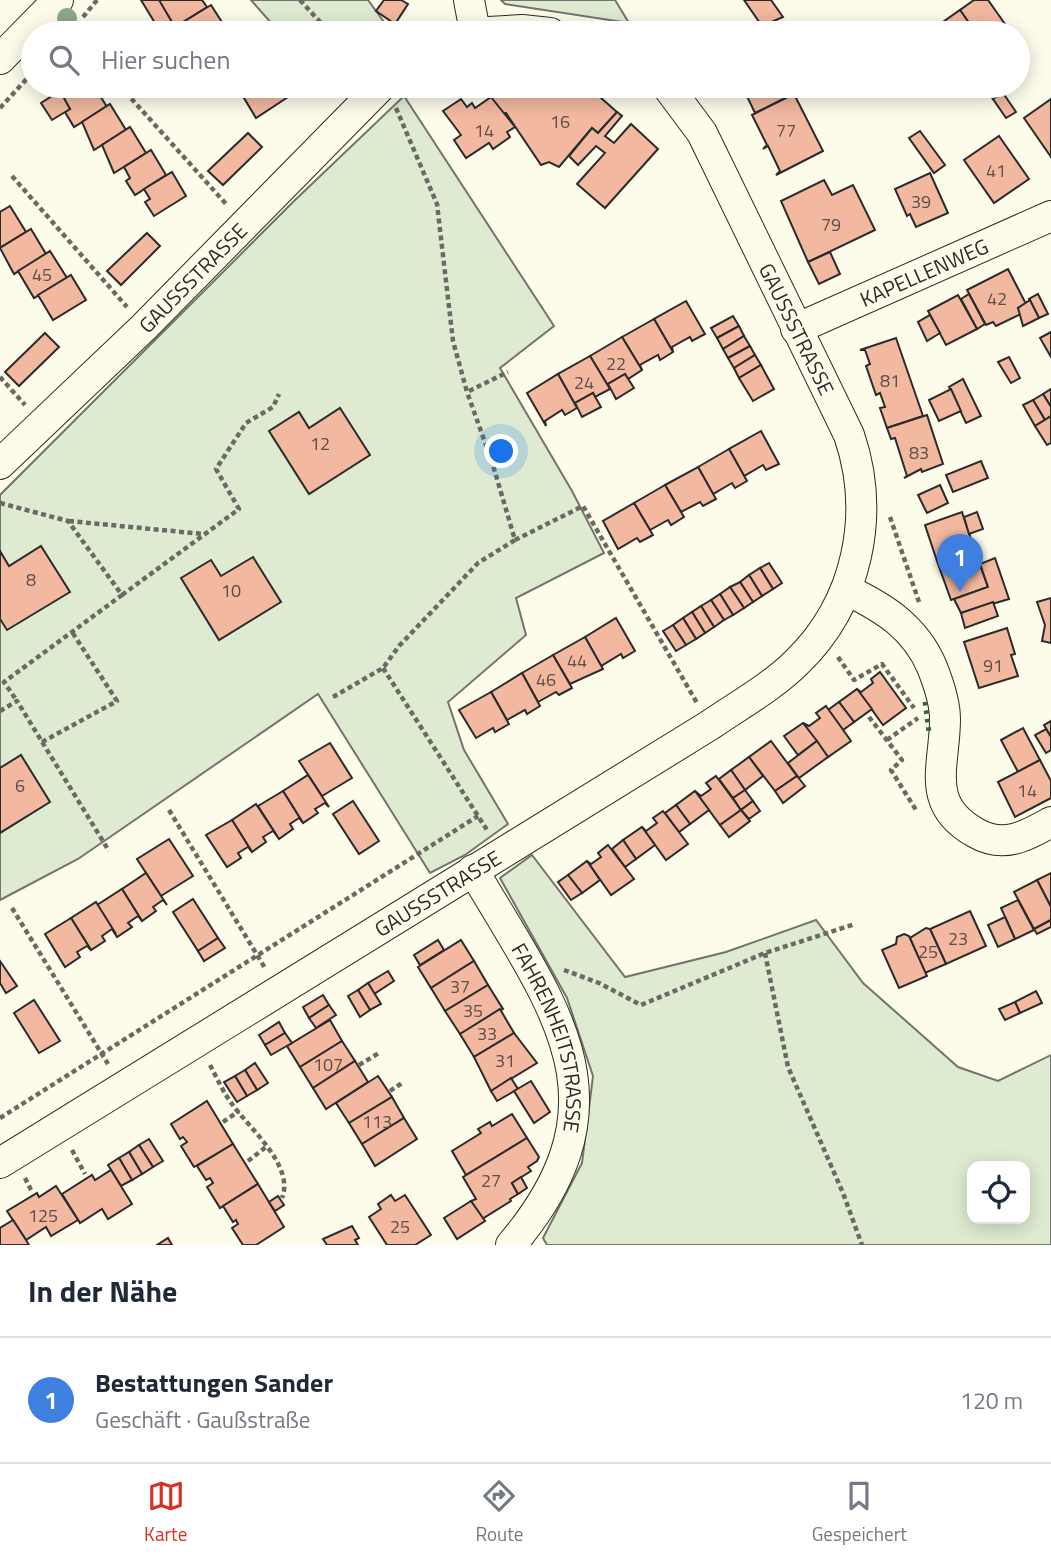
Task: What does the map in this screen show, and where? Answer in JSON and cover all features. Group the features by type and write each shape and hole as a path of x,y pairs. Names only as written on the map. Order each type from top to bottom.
{"street":[{"path":"38,21 58,0"},
{"path":"469,0 472,21"},
{"path":"0,60 21,38"},
{"name":"GAUSSSTRASSE","path":"0,464 144,327 368,98"},
{"name":"GAUSSSTRASSE","path":"0,1163 710,724 779,677 822,634 846,590 862,526 858,465 849,435 702,133 676,98"},
{"name":"KAPELLENWEG","path":"796,329 1051,216"},
{"path":"846,590 885,609 915,637 935,676 945,717 941,790 947,806 958,820 977,834 998,842 1026,836 1051,822"},
{"name":"FAHRENHEITSTRASSE","path":"473,870 541,987 570,1057 575,1104 561,1171 537,1214 511,1245"}],"path":[{"path":"300,0 319,21"},
{"path":"0,108 21,85"},
{"path":"131,98 244,223"},
{"path":"389,98 419,156 438,204 453,341 515,540"},
{"path":"12,176 144,327"},
{"path":"467,392 508,372"},
{"path":"0,377 41,423"},
{"path":"109,851 4,682 239,509 215,469 246,423 273,407 279,394"},
{"path":"0,503 68,521 204,535"},
{"path":"333,697 383,667 399,646 478,563 515,540 583,506 710,724"},
{"path":"888,510 920,606"},
{"path":"68,521 122,595"},
{"path":"42,742 117,701 72,632"},
{"path":"822,634 854,680 882,664 920,716 887,740"},
{"path":"383,667 501,851"},
{"path":"0,711 17,701"},
{"path":"169,810 279,989"},
{"path":"0,1118 478,816"},
{"path":"12,908 121,1086"},
{"path":"541,987 565,970 599,983 641,1005 765,953 855,923"},
{"path":"765,953 788,1067 843,1193 862,1245"},
{"path":"195,1040 285,1179 282,1198"},
{"path":"359,1065 379,1053"},
{"path":"390,1091 402,1083"},
{"path":"223,1122 239,1111"},
{"path":"248,1161 266,1147"}],"green space":[{"path":"251,0 368,0 383,21 269,21"},
{"path":"501,0 615,0 628,21 616,21 505,4"},
{"path":"402,98 405,98 554,326 500,368 572,491 604,553 516,598 526,635 448,702 464,750 508,824 465,855 430,873 318,694 78,859 0,900 0,495 292,203"},
{"path":"532,855 625,977 726,952 816,920 863,983 958,1067 998,1081 1051,1055 1051,1245 547,1245 543,1238 582,1163 593,1076 567,998 500,878"}],"building":[{"path":"141,0 160,0 172,21 154,21"},
{"path":"159,0 202,0 207,7 185,21 171,21"},
{"path":"384,0 401,0 408,4 397,21 391,21 376,11"},
{"path":"744,0 771,0 783,17 774,21 759,21"},
{"path":"974,0 988,0 1003,21 968,21 960,10"},
{"path":"211,5 221,21 185,21"},
{"path":"960,10 968,21 944,21"},
{"path":"49,98 64,98 70,109 52,120 41,103"},
{"path":"101,98 107,107 74,127 65,112 70,109 63,99"},
{"path":"244,98 286,98 256,118"},
{"path":"492,98 601,98 617,112 598,133 592,128 559,167 549,162 541,165 506,113 502,114"},
{"path":"492,98 515,127 507,132 510,137 493,149 489,143 466,158 454,140 461,135 443,111 461,99 467,107 472,103 475,108"},
{"path":"748,98 785,98 755,113"},
{"path":"786,98 796,98 823,151 776,175 780,171 768,146 763,149 767,145 752,115"},
{"path":"1006,98 1016,112 1006,118 993,99"},
{"path":"1051,99 1051,157 1024,118"},
{"path":"110,104 126,130 94,150 82,122"},
{"path":"617,112 622,116 605,136 614,143 631,124 658,149 605,208 577,184 605,153 596,146 578,165 569,156 592,128 598,133"},
{"path":"130,127 146,153 114,173 102,145"},
{"path":"920,131 945,165 934,173 909,138"},
{"path":"248,133 262,147 223,185 208,171"},
{"path":"999,136 1029,179 994,203 964,160"},
{"path":"151,150 166,175 135,195 126,181 130,178 124,167"},
{"path":"172,172 186,196 154,216 145,202 150,199 144,189"},
{"path":"930,173 948,213 916,227 910,214 907,216 895,189"},
{"path":"824,180 832,195 853,185 875,230 808,262 781,201"},
{"path":"10,206 26,232 0,248 0,212"},
{"path":"31,229 46,254 14,274 0,248"},
{"path":"147,233 160,246 121,285 107,271"},
{"path":"50,251 67,278 34,298 18,271"},
{"path":"830,252 840,274 819,284 808,262"},
{"path":"1008,269 1026,304 1018,308 1021,314 996,326 993,322 986,325 967,290"},
{"path":"71,275 86,300 53,320 38,295"},
{"path":"969,294 985,324 977,329 961,299"},
{"path":"1038,294 1048,314 1039,318 1029,299"},
{"path":"958,295 977,329 946,345 928,311"},
{"path":"1030,300 1039,318 1023,326 1018,308"},
{"path":"686,301 705,334 692,341 690,337 672,347 673,352 654,319"},
{"path":"930,315 940,333 927,341 918,322"},
{"path":"733,316 739,326 717,338 711,328"},
{"path":"654,319 673,352 660,360 658,355 640,365 642,370 622,337"},
{"path":"739,326 744,336 723,349 717,338"},
{"path":"1051,332 1051,357 1040,338"},
{"path":"45,333 59,347 19,386 5,372"},
{"path":"744,336 750,346 728,358 723,349"},
{"path":"622,337 642,370 628,379 625,374 608,384 610,389 590,356"},
{"path":"896,338 923,416 887,428 880,408 885,407 880,393 876,395 866,366 870,364 865,350 860,350"},
{"path":"750,346 755,355 734,368 728,358"},
{"path":"755,355 761,365 739,378 734,368"},
{"path":"590,356 610,389 595,397 593,393 575,403 577,408 558,374"},
{"path":"1009,357 1020,378 1011,383 998,362"},
{"path":"761,365 774,389 753,401 739,378"},
{"path":"558,374 577,408 565,415 562,410 545,421 546,426 527,393"},
{"path":"625,374 634,388 616,399 608,384"},
{"path":"963,379 981,416 966,423 949,387"},
{"path":"951,389 961,411 939,421 929,400"},
{"path":"1051,389 1051,407 1043,394"},
{"path":"593,393 601,407 582,417 575,403"},
{"path":"1043,394 1051,407 1051,416 1045,420 1033,400"},
{"path":"1033,400 1045,420 1035,426 1023,405"},
{"path":"340,408 370,455 309,494 269,431 299,412 309,428"},
{"path":"927,415 943,464 922,472 921,469 904,478 907,476 895,438 891,439 887,428"},
{"path":"1051,416 1051,443 1047,445 1035,426"},
{"path":"761,431 779,464 766,470 763,465 744,476 729,449"},
{"path":"729,449 747,481 735,488 732,483 713,494 698,467"},
{"path":"981,461 988,478 953,492 946,475"},
{"path":"698,467 716,499 703,506 700,502 681,512 665,485"},
{"path":"665,485 684,517 671,525 668,520 650,530 634,503"},
{"path":"940,485 948,503 927,513 918,495"},
{"path":"634,503 653,535 640,542 637,538 618,549 603,521"},
{"path":"962,512 974,548 937,561 925,525"},
{"path":"977,512 983,529 969,534 964,517"},
{"path":"41,546 70,592 7,630 0,619 0,551 9,566"},
{"path":"974,548 988,587 951,600 937,561"},
{"path":"253,557 281,602 219,640 181,578 211,560 221,576"},
{"path":"995,558 1009,599 961,613 954,599 988,587 980,564"},
{"path":"769,563 782,583 773,589 760,568"},
{"path":"760,568 773,589 762,596 749,575"},
{"path":"749,575 762,596 753,602 740,582"},
{"path":"740,582 753,602 744,608 730,587"},
{"path":"730,587 744,608 733,615 720,594"},
{"path":"720,594 733,615 724,620 711,600"},
{"path":"1051,598 1051,643 1042,641 1045,625 1037,602"},
{"path":"711,600 724,620 714,627 701,606"},
{"path":"993,602 998,616 965,628 961,613"},
{"path":"701,606 714,627 705,633 692,612"},
{"path":"692,612 705,633 696,639 683,618"},
{"path":"616,618 635,651 623,658 621,654 601,666 585,637"},
{"path":"683,618 696,639 686,645 673,625"},
{"path":"673,625 686,645 676,651 663,631"},
{"path":"1007,628 1015,654 1011,655 1018,676 979,688 964,642"},
{"path":"585,637 603,669 570,684 553,655"},
{"path":"553,655 572,688 559,695 556,692 538,702 522,673"},
{"path":"880,672 906,708 883,725 857,689 861,692 873,683 871,679"},
{"path":"522,673 540,706 527,714 525,710 507,720 491,692"},
{"path":"857,689 872,709 854,722 839,702"},
{"path":"491,692 509,724 495,732 493,728 476,738 459,710"},
{"path":"839,702 854,722 843,730 828,710"},
{"path":"826,706 851,741 828,757 803,723 809,726 820,718 816,713"},
{"path":"1051,721 1051,737 1044,725"},
{"path":"803,723 817,741 798,755 784,736"},
{"path":"1023,728 1040,760 1018,772 1001,740"},
{"path":"1046,729 1051,737 1051,750 1046,753 1035,735"},
{"path":"771,741 797,776 775,791 749,757"},
{"path":"817,741 828,757 799,778 788,763"},
{"path":"330,743 352,778 322,796 299,761"},
{"path":"21,755 50,802 0,833 0,768"},
{"path":"749,757 763,776 745,790 731,770"},
{"path":"1040,760 1051,781 1051,798 1015,817 998,782"},
{"path":"731,770 745,790 733,798 719,779"},
{"path":"308,775 329,807 325,803 315,809 318,813 303,823 283,791"},
{"path":"716,776 741,810 720,825 695,791 701,796 711,789 706,783"},
{"path":"797,776 805,786 783,803 775,791"},
{"path":"745,790 753,801 741,810 733,798"},
{"path":"283,791 303,823 299,818 290,824 293,829 279,839 258,806"},
{"path":"695,791 709,810 690,824 676,805"},
{"path":"353,801 379,841 359,854 333,814"},
{"path":"753,801 760,811 749,819 741,810"},
{"path":"256,804 277,836 273,831 263,837 266,842 252,852 232,820"},
{"path":"676,805 690,824 679,832 665,813"},
{"path":"741,810 750,821 729,837 720,825"},
{"path":"663,811 688,844 666,860 642,827 646,831 657,823 653,818"},
{"path":"232,820 252,852 248,847 238,853 241,858 227,867 206,835"},
{"path":"642,827 655,845 636,859 623,840"},
{"path":"169,839 193,876 161,896 137,859"},
{"path":"623,840 636,859 625,867 612,849"},
{"path":"608,845 634,879 611,895 587,861 591,864 601,857 598,853"},
{"path":"587,861 600,880 582,893 568,875"},
{"path":"146,873 167,905 163,900 153,907 156,911 142,921 122,889"},
{"path":"1051,873 1051,907 1037,880"},
{"path":"568,875 582,893 571,900 558,882"},
{"path":"1037,880 1051,907 1051,920 1034,929 1014,892"},
{"path":"122,889 142,921 138,916 128,923 132,927 117,937 97,905"},
{"path":"193,899 218,938 198,951 173,912"},
{"path":"1018,900 1034,930 1015,939 1001,908"},
{"path":"96,902 116,934 112,929 102,936 105,941 91,950 71,918"},
{"path":"970,911 986,946 946,964 930,929"},
{"path":"1005,917 1015,939 998,947 988,925"},
{"path":"71,918 91,950 87,946 77,952 80,957 65,967 45,934"},
{"path":"1051,920 1051,927 1037,934 1034,929"},
{"path":"926,928 930,929 946,964 925,973 910,938"},
{"path":"904,934 909,936 927,976 899,988 882,950 896,944 897,937"},
{"path":"218,938 225,948 204,961 198,951"},
{"path":"438,940 444,950 420,965 414,955"},
{"path":"461,940 474,961 431,988 418,967"},
{"path":"0,961 17,986 6,993 0,983"},
{"path":"474,961 488,985 445,1011 431,988"},
{"path":"388,971 394,981 374,994 368,983"},
{"path":"368,983 381,1004 370,1010 358,990"},
{"path":"488,985 503,1009 460,1034 445,1011"},
{"path":"358,990 370,1010 360,1017 348,996"},
{"path":"1036,991 1042,1003 1020,1013 1015,1002"},
{"path":"323,995 329,1005 309,1018 303,1007"},
{"path":"34,1000 60,1041 39,1053 14,1013"},
{"path":"1015,1002 1020,1013 1005,1020 999,1009"},
{"path":"329,1005 336,1015 316,1028 309,1018"},
{"path":"500,1009 514,1033 474,1057 460,1034"},
{"path":"330,1020 342,1041 300,1067 287,1046"},
{"path":"279,1022 285,1033 265,1045 259,1035"},
{"path":"285,1033 292,1043 271,1055 265,1045"},
{"path":"514,1033 537,1063 491,1091 474,1057"},
{"path":"342,1041 355,1061 313,1088 300,1067"},
{"path":"355,1061 368,1082 326,1109 313,1088"},
{"path":"255,1063 268,1083 257,1090 245,1070"},
{"path":"245,1070 257,1090 247,1096 235,1076"},
{"path":"235,1076 247,1096 237,1102 224,1082"},
{"path":"378,1076 392,1097 349,1123 336,1103"},
{"path":"511,1078 518,1089 497,1101 491,1091"},
{"path":"531,1081 550,1112 534,1123 514,1091"},
{"path":"392,1097 404,1118 362,1144 349,1123"},
{"path":"207,1101 233,1144 194,1167 181,1146 187,1142 183,1137 180,1139 171,1124"},
{"path":"512,1114 527,1138 466,1175 452,1151 481,1133 478,1129 490,1122 492,1126"},
{"path":"404,1118 417,1139 375,1166 362,1144"},
{"path":"527,1138 539,1157 537,1161 528,1167 531,1171 512,1183 518,1194 482,1219 471,1201 476,1199 463,1177"},
{"path":"149,1139 163,1161 153,1167 139,1145"},
{"path":"233,1144 258,1184 220,1208 207,1187 213,1183 210,1178 206,1180 197,1166"},
{"path":"139,1145 153,1167 142,1174 129,1152"},
{"path":"129,1152 142,1174 132,1180 119,1158"},
{"path":"119,1158 132,1180 121,1186 108,1165"},
{"path":"111,1170 132,1204 108,1219 102,1209 80,1223 62,1194 92,1175 95,1180"},
{"path":"521,1177 527,1188 518,1194 512,1183"},
{"path":"258,1184 284,1227 256,1245 243,1245 232,1228 238,1224 236,1220 233,1222 223,1206"},
{"path":"56,1186 78,1220 51,1236 46,1227 26,1240 7,1211 37,1193 39,1197"},
{"path":"391,1195 395,1201 405,1195 431,1235 415,1245 387,1245 369,1217 381,1209 378,1204"},
{"path":"278,1196 284,1205 275,1211 269,1202"},
{"path":"471,1201 485,1221 457,1239 444,1218"},
{"path":"13,1220 29,1245 0,1245 0,1228"},
{"path":"352,1226 359,1238 355,1240 358,1245 327,1245 323,1239"},
{"path":"168,1238 172,1245 157,1245"}],"hedge":[{"path":"925,702 929,732"}],"place":[{"name":"Bestattungen Sander","path":"960,592"}]}
